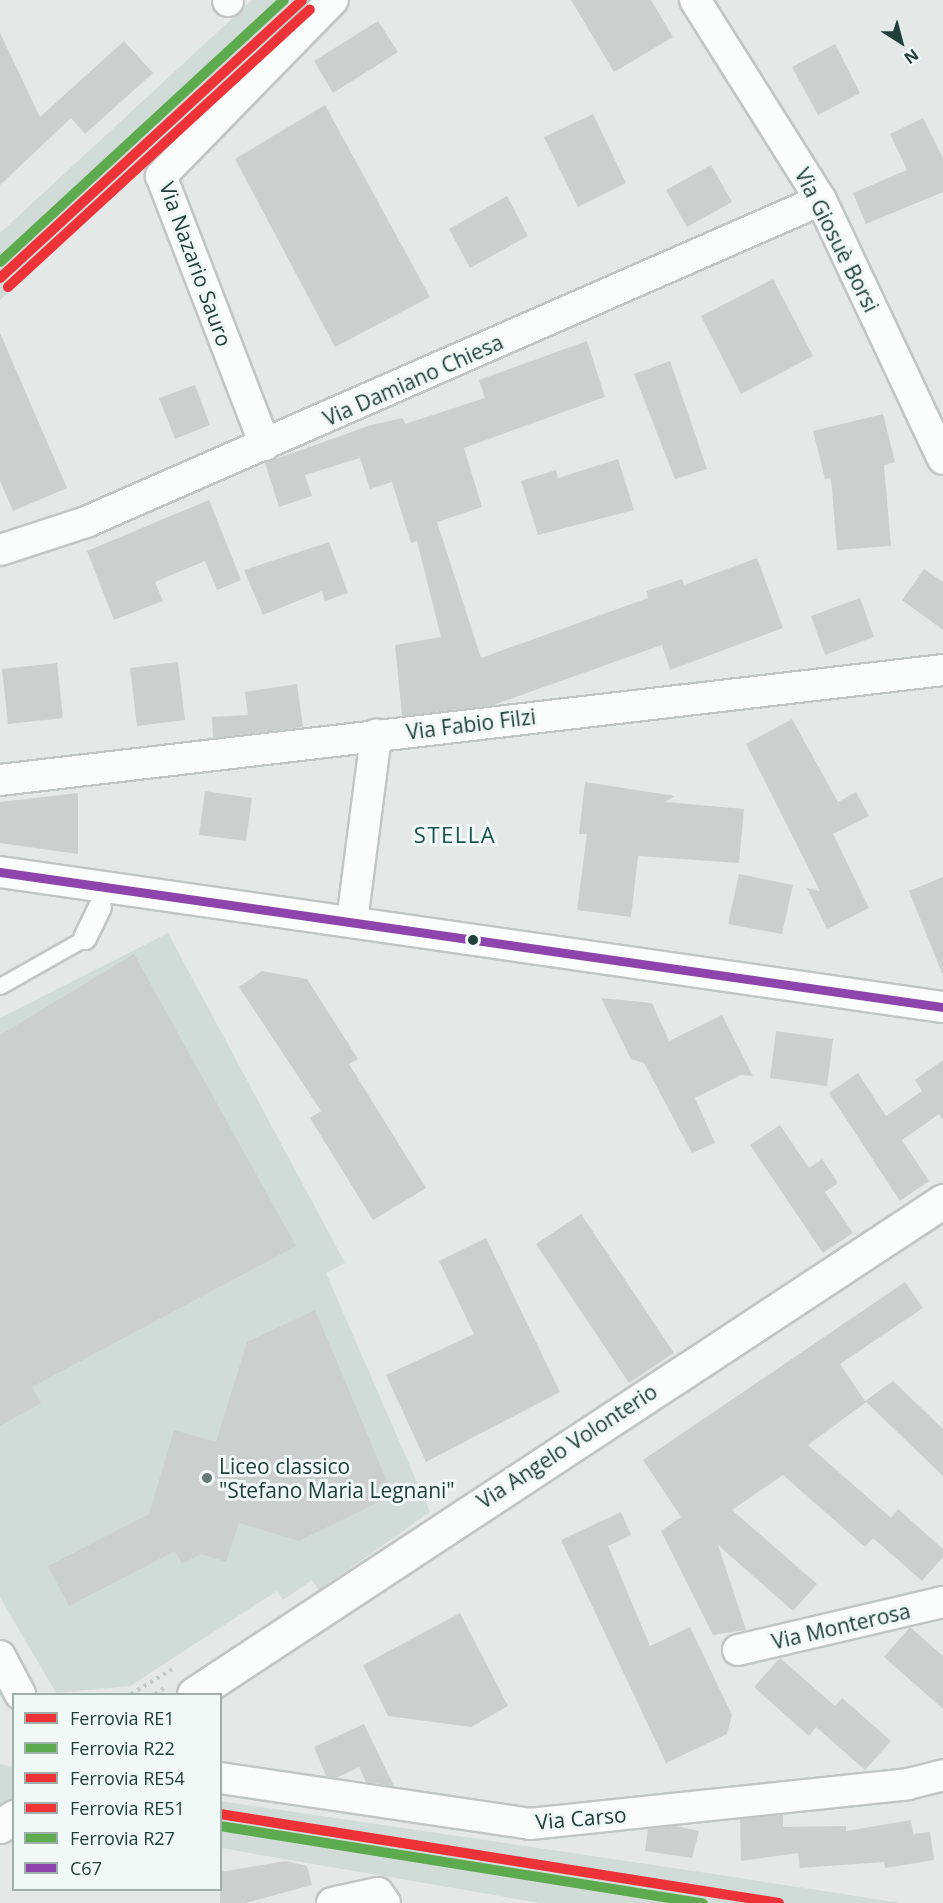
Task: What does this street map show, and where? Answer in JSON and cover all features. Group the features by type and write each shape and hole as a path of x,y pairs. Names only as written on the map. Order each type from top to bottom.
{"street":[{"name":"Via Nazario Sauro","path":"265,445 161,176 333,0"},
{"name":"Via Giosuè Borsi","path":"695,0 821,200 943,459"},
{"name":"Via Damiano Chiesa","path":"0,550 86,522 821,200"},
{"name":"Via Fabio Filzi","path":"0,780 943,670"},
{"path":"352,921 376,735"},
{"path":"0,872 943,1007"},
{"path":"85,938 100,907"},
{"name":"Via Angelo Volonterio","path":"197,1693 370,1575 943,1202"},
{"name":"Via Monterosa","path":"738,1650 943,1602"},
{"path":"0,1656 19,1693"},
{"name":"Via Carso","path":"222,1778 530,1824 908,1784 943,1774"},
{"path":"332,1903 378,1893 385,1903"}],"lane":[{"path":"0,986 85,938"}],"shaded area":[{"path":"252,0 325,0 0,300 0,233"},
{"path":"168,933 345,1263 326,1273 430,1512 319,1590 312,1580 283,1600 277,1591 130,1686 56,1693 0,1597 0,1018"},
{"path":"0,1764 12,1767 12,1813 0,1811"},
{"path":"222,1801 901,1903 540,1903 222,1848"}],"building":[{"path":"571,0 651,0 673,37 614,72"},
{"path":"378,21 398,52 333,93 314,61"},
{"path":"0,33 40,117 124,41 153,73 85,134 71,118 0,185"},
{"path":"835,44 860,93 818,115 792,67"},
{"path":"325,105 430,297 335,347 235,159"},
{"path":"593,114 626,183 578,207 544,137"},
{"path":"923,118 943,158 943,192 866,224 853,193 907,170 890,134"},
{"path":"711,165 732,202 687,227 666,190"},
{"path":"507,196 528,236 470,268 449,229"},
{"path":"773,279 813,356 741,394 701,316"},
{"path":"0,333 67,488 13,511 0,481"},
{"path":"587,341 605,397 464,448 482,507 437,522 481,658 648,598 646,591 682,579 684,585 757,558 783,628 670,670 662,645 493,705 402,716 395,645 441,637 417,541 411,543 392,482 370,489 360,458 305,475 312,496 279,507 265,463 371,425 403,418 405,424 485,398 479,380"},
{"path":"670,361 707,469 675,479 634,374"},
{"path":"195,385 210,425 175,439 159,398"},
{"path":"883,414 895,462 884,465 891,546 837,550 831,478 825,479 813,431"},
{"path":"618,459 634,510 538,535 521,481 556,470 558,478"},
{"path":"209,500 241,580 217,590 205,561 155,582 163,601 114,620 87,551"},
{"path":"329,542 348,593 325,601 322,591 263,615 244,570"},
{"path":"924,569 943,582 943,630 902,600"},
{"path":"860,598 874,637 825,655 811,616"},
{"path":"178,662 185,720 137,726 130,668"},
{"path":"57,663 63,718 8,724 2,669"},
{"path":"297,684 303,727 213,738 212,717 248,715 245,692"},
{"path":"792,719 838,802 856,792 869,816 833,834 869,908 827,929 807,888 820,891 746,744"},
{"path":"585,782 675,796 665,802 744,809 739,863 638,856 631,917 577,910 587,834 579,834"},
{"path":"205,791 252,798 246,841 199,835"},
{"path":"78,793 78,854 0,843 0,802"},
{"path":"739,874 793,885 782,934 728,924"},
{"path":"943,877 943,973 942,973 909,891"},
{"path":"134,954 296,1246 32,1387 41,1403 0,1426 0,1035"},
{"path":"262,971 307,979 358,1059 349,1064 426,1188 373,1220 310,1118 321,1111 239,987"},
{"path":"601,998 652,1003 669,1041 722,1015 753,1076 741,1075 695,1098 715,1143 692,1153 644,1063 631,1059"},
{"path":"776,1031 833,1039 827,1086 770,1078"},
{"path":"943,1060 943,1120 939,1114 902,1140 929,1181 900,1201 829,1093 858,1073 886,1116 922,1091 915,1080"},
{"path":"780,1125 809,1168 822,1159 838,1183 825,1192 853,1233 823,1253 750,1145"},
{"path":"581,1214 674,1353 629,1383 536,1244"},
{"path":"486,1238 560,1392 426,1462 386,1375 474,1334 439,1261"},
{"path":"905,1282 923,1308 840,1364 865,1401 893,1381 943,1429 943,1476 866,1402 808,1445 891,1518 898,1509 943,1549 943,1557 922,1581 873,1538 865,1547 783,1475 732,1510 817,1584 793,1611 718,1545 746,1630 713,1635 661,1531 681,1517 643,1460"},
{"path":"315,1310 393,1495 299,1541 239,1523 226,1562 201,1554 182,1564 175,1551 69,1606 48,1566 149,1514 174,1430 216,1442 247,1342"},
{"path":"621,1512 631,1535 608,1546 650,1646 690,1627 732,1715 727,1734 666,1763 561,1540"},
{"path":"460,1613 508,1706 471,1727 388,1716 363,1665"},
{"path":"910,1627 943,1656 943,1709 884,1657"},
{"path":"780,1658 835,1706 842,1698 891,1741 865,1770 816,1727 809,1736 754,1687"},
{"path":"364,1724 394,1786 366,1782 359,1767 336,1778 326,1776 314,1747"},
{"path":"783,1815 783,1827 846,1826 846,1831 911,1820 913,1834 930,1832 934,1860 885,1868 884,1862 800,1868 798,1853 741,1861 740,1819"},
{"path":"676,1826 699,1831 692,1858 645,1851 648,1829"},
{"path":"286,1861 307,1866 312,1885 246,1903 220,1903 222,1872"}],"rail line":[{"name":"R27","path":"0,262 284,0"},
{"name":"RE54","path":"0,278 302,0"},
{"name":"RE51","path":"8,287 310,9"},
{"name":"RE1","path":"222,1814 779,1903"},
{"name":"R22","path":"222,1826 703,1903"}],"transit line":[{"name":"C67","path":"0,872 943,1007"}],"place":[{"name":"Liceo classico \"Stefano Maria Legnani\"","path":"207,1478"}],"district":[{"name":"STELLA","path":"455,835"}]}
